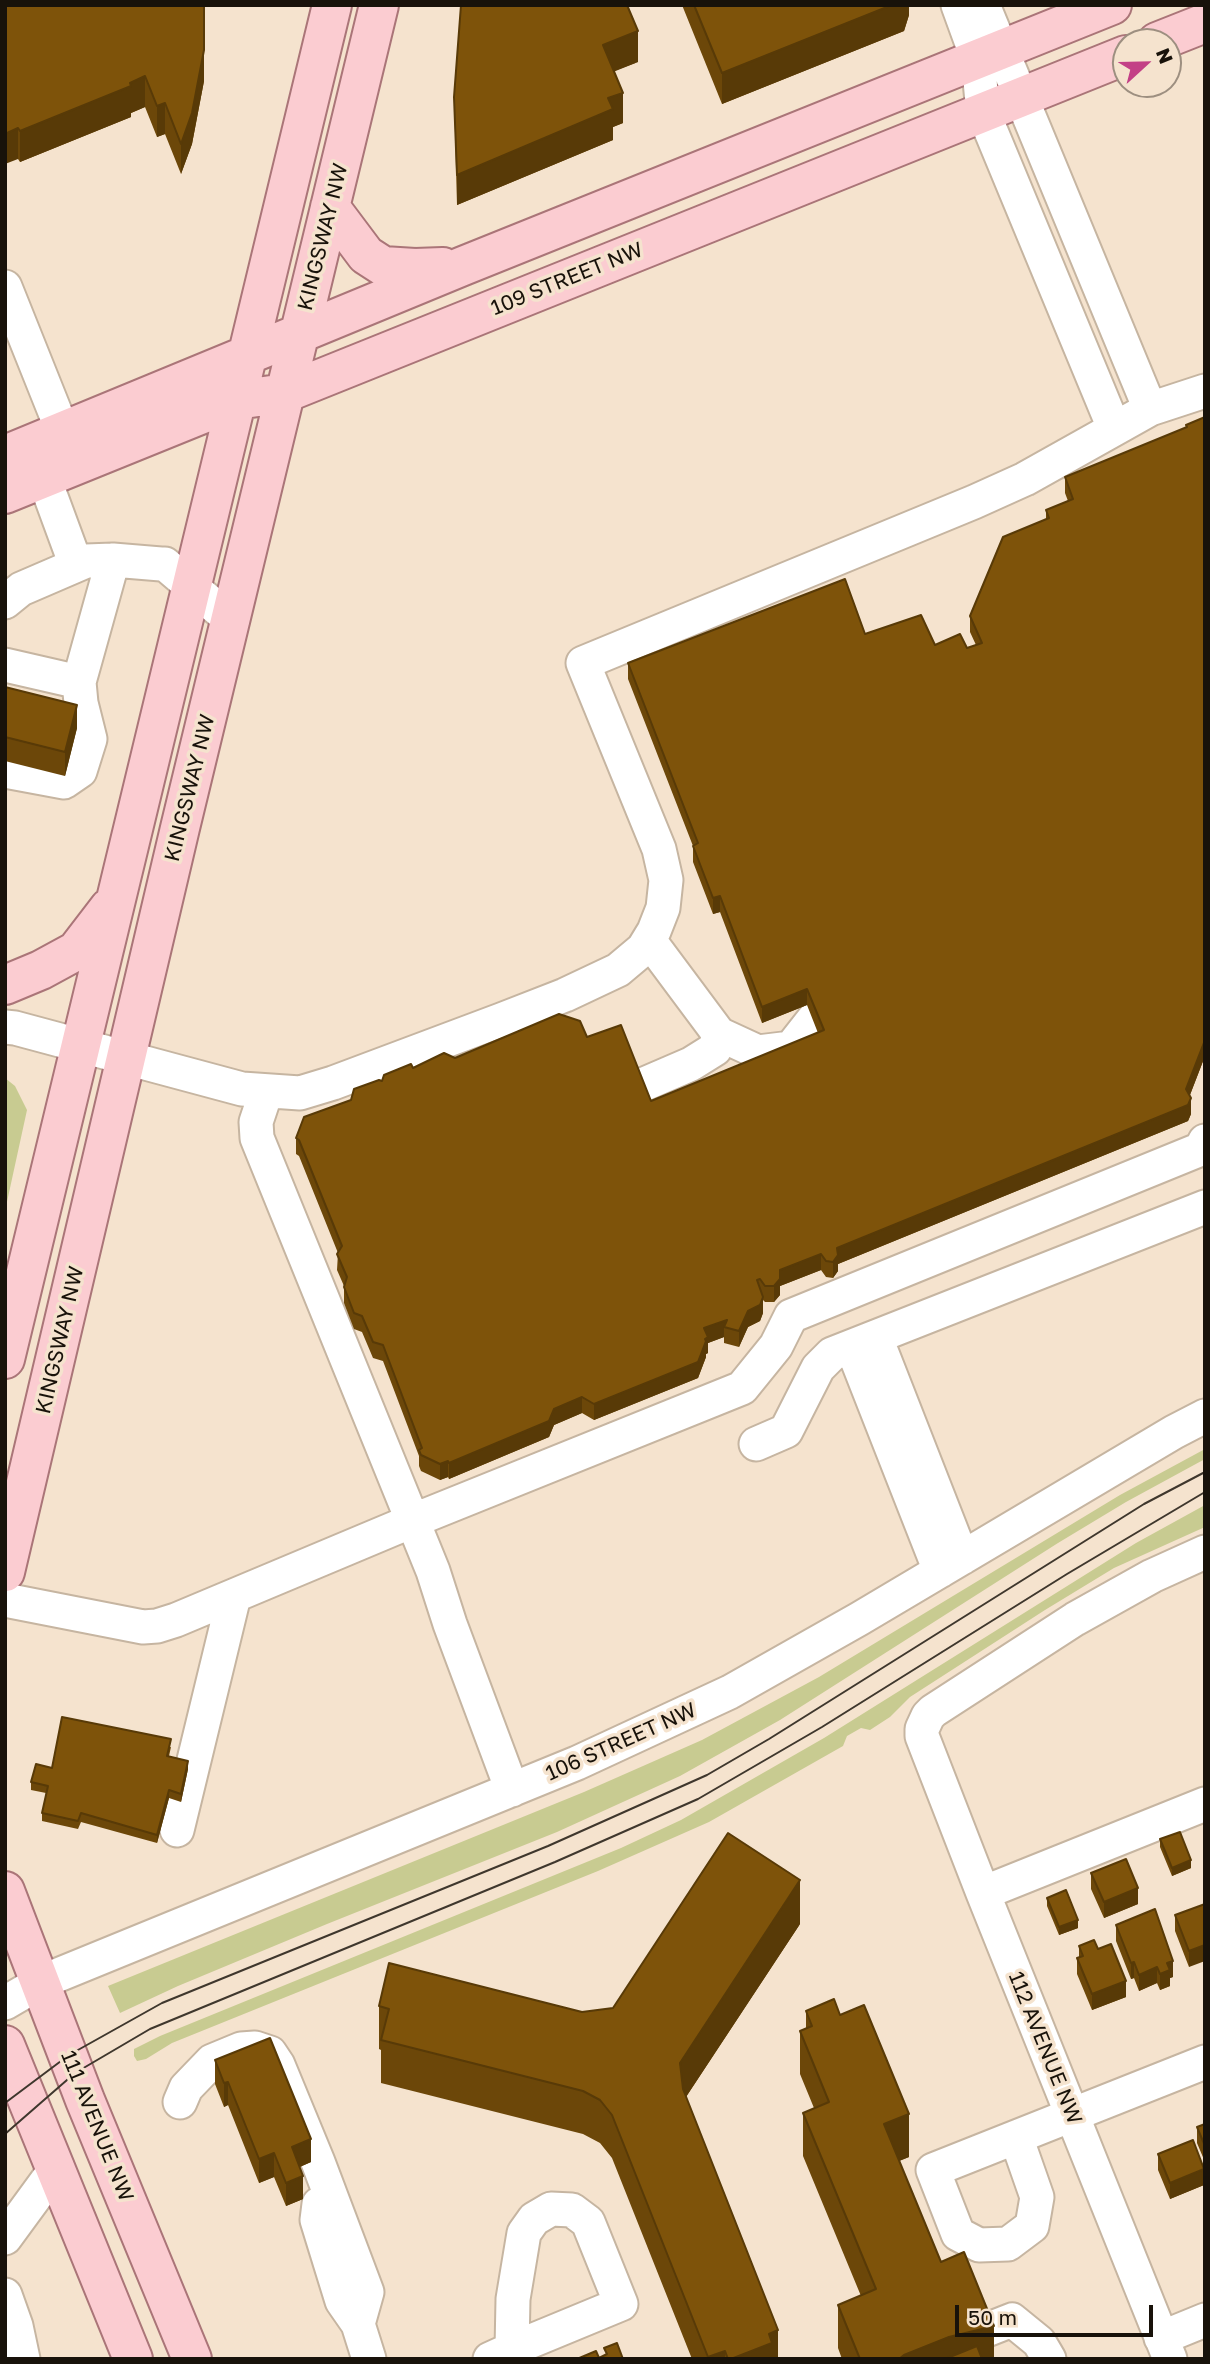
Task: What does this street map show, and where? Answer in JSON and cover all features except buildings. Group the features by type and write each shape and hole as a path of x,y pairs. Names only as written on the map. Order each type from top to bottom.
{"main road":[{"path":"5,1359 332,5"},
{"name":"KINGSWAY NW","path":"5,1572 379,5"},
{"path":"5,455 463,266 1112,5"},
{"path":"1182,32 1205,23"},
{"name":"109 STREET NW","path":"5,494 237,400 285,393 1112,61"},
{"path":"330,207 366,255 383,266 463,266"},
{"path":"5,985 76,951 118,895"},
{"name":"111 AVENUE NW","path":"5,1891 85,2100 192,2359"},
{"path":"5,2045 133,2359"}],"street":[{"path":"958,5 1021,97 1150,409"},
{"path":"983,5 990,55 983,112 1114,428"},
{"path":"5,287 63,432"},
{"path":"5,1027 242,1089 300,1093 565,995 618,970 643,949 649,940 663,908 666,880 659,849 583,663 974,502 1025,479 1150,409 1205,391"},
{"path":"44,478 76,565"},
{"path":"5,771 64,782 80,771 90,739 81,703 79,681 113,560"},
{"path":"5,602 21,589 86,561 165,564 232,621"},
{"path":"5,665 79,681"},
{"path":"649,940 719,1034 758,1052 791,1048 813,1020"},
{"path":"640,1086 691,1064 715,1049 719,1034"},
{"path":"265,1092 256,1122 257,1138 433,1571 512,1790"},
{"path":"5,1600 143,1627 176,1620 742,1388 776,1346 791,1316 1201,1149 1205,1141"},
{"path":"756,1444 786,1431 818,1368 832,1354 1205,1207"},
{"path":"864,1342 951,1564"},
{"name":"106 STREET NW","path":"5,2003 41,1982 589,1758 730,1692 1205,1416"},
{"name":"112 AVENUE NW","path":"1166,2348 922,1736 924,1722 933,1711 1112,1597 1205,1552"},
{"path":"177,1830 234,1596"},
{"path":"983,1893 1205,1804"},
{"path":"180,2102 186,2088 212,2061 241,2049 255,2048 270,2053 278,2065 323,2177 317,2220 342,2301 358,2324 369,2359"},
{"path":"1016,2137 1205,2062"},
{"path":"5,2238 57,2168"},
{"path":"551,2209 572,2210 588,2222 621,2304 501,2354 524,2233 534,2219 551,2209"},
{"path":"5,2294 23,2359"},
{"path":"979,2333 1012,2320 1040,2342 1048,2359"},
{"path":"1166,2348 1205,2320"}],"green space":[{"path":"5,1078 15,1086 27,1110 5,1211"},
{"path":"1205,1449 1205,1459 1058,1543 780,1720 680,1776 557,1832 327,1924 120,2013 108,1986 584,1792 702,1740 819,1677 1120,1495"},
{"path":"1205,1505 1205,1527 1114,1568 910,1697 890,1717 870,1730 861,1728 847,1736 843,1746 709,1822 598,1871 172,2043 146,2059 137,2061 134,2056 134,2049 160,2036 621,1848 681,1820 824,1738 1136,1543"}],"tram line":[{"path":"5,2103 69,2055 162,2003 548,1846 707,1775 1144,1504 1205,1472"},
{"path":"5,2134 75,2073 150,2029 555,1862 698,1799 822,1727 1067,1574 1205,1492"}]}
